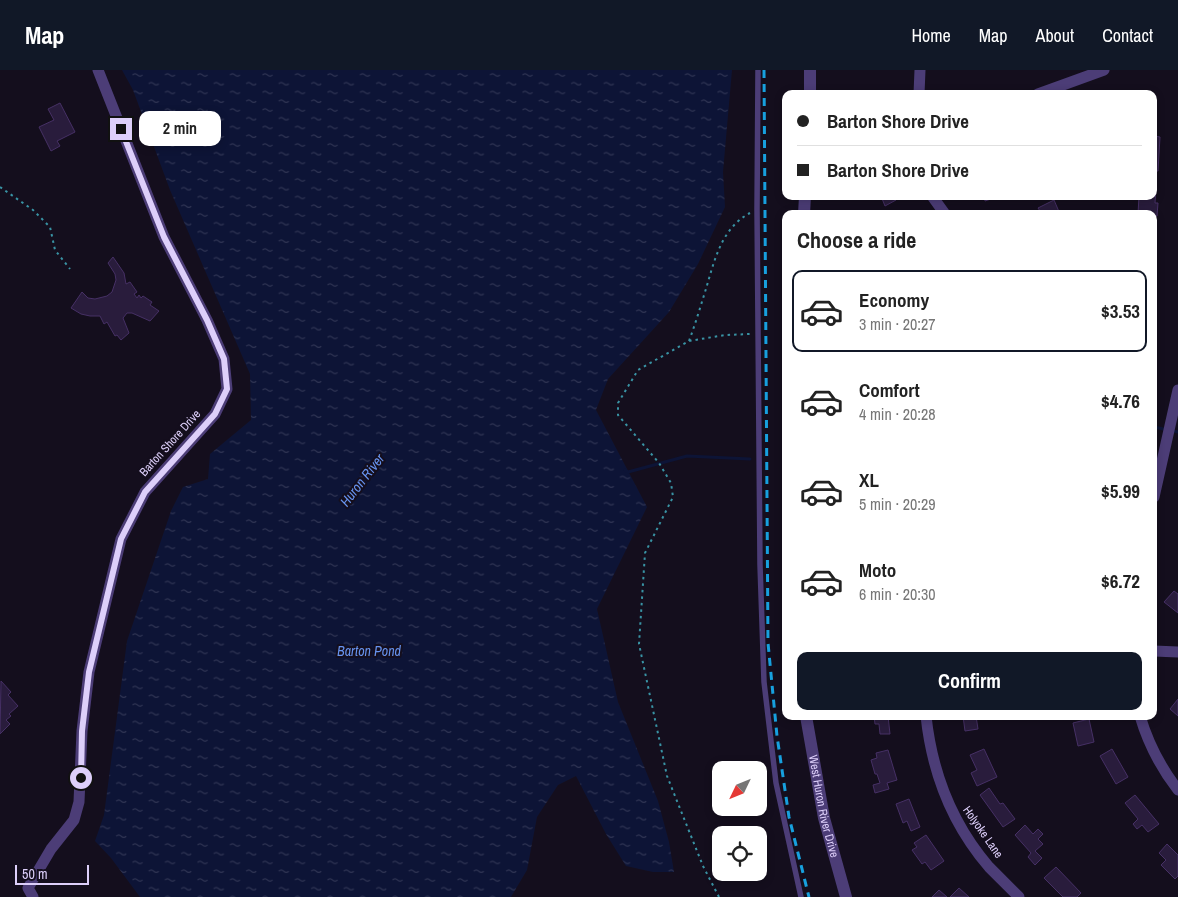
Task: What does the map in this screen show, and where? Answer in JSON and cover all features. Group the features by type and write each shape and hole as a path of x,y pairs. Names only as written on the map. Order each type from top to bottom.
{"street":[{"name":"Barton Shore Drive","path":"27,894 51,849 74,820 79,802 82,731 89,672 121,539 145,492 215,414 227,389 224,359 207,320 164,237 98,70"},
{"path":"810,70 810,90"},
{"path":"920,70 920,90"},
{"path":"1049,90 1104,70"},
{"path":"1157,478 1178,390"},
{"path":"1157,652 1178,652"},
{"name":"West Huron River Drive","path":"807,720 824,818 846,897"},
{"name":"Holyoke Lane","path":"926,720 928,737 937,776 950,810 989,866 1019,897"},
{"path":"1141,720 1164,772 1178,790"}],"lane":[{"path":"758,70 757,209 760,564 764,682 776,783 801,897"}],"path":[{"path":"0,187 33,210 50,226 55,250 70,269"},
{"path":"689,341 718,249 729,231 742,217 757,209"},
{"path":"719,897 703,866 667,776 640,644 646,553 673,498 671,483 659,463 618,415 618,403 638,370 689,341 725,335 758,334"}],"water":[{"name":"Barton Pond","path":"122,70 732,70 723,172 725,207 698,264 669,312 608,379 596,410 647,507 597,609 618,702 658,801 669,842 674,872 653,872 626,866 606,834 576,776 558,785 537,817 527,870 511,897 140,897 111,858 95,841 104,815 127,641 171,511 183,487 208,479 210,454 251,420 250,374 170,190 133,90"}],"building":[{"path":"60,103 75,132 57,141 60,146 51,151 39,127 54,120 48,109"},
{"path":"1157,136 1160,137 1157,171"},
{"path":"883,200 896,200 885,206"},
{"path":"1054,200 1058,210 1039,210 1038,208"},
{"path":"1139,200 1155,200 1155,203 1158,203 1157,216 1157,210 1138,210"},
{"path":"113,257 124,273 126,284 130,282 137,292 134,294 137,298 139,295 141,298 143,296 152,302 150,305 159,311 150,321 132,313 127,313 123,318 129,333 121,340 117,335 115,336 107,322 104,324 100,316 81,314 71,308 82,292 88,298 95,299 107,296 112,292 116,280 115,274 108,263"},
{"path":"1174,591 1178,594 1178,613 1164,602"},
{"path":"1,681 11,692 8,695 18,706 9,714 11,716 6,720 10,724 0,734"},
{"path":"1178,699 1178,716 1170,709"},
{"path":"874,720 888,720 890,734 880,734 879,724 875,724"},
{"path":"964,720 977,720 978,729 965,731"},
{"path":"1089,720 1094,742 1078,746 1073,723"},
{"path":"984,749 997,777 977,786 971,773 977,770 970,755"},
{"path":"1112,749 1128,777 1116,784 1100,756"},
{"path":"888,750 897,780 887,783 889,789 875,793 873,785 880,783 871,760 877,758 876,753"},
{"path":"989,788 1000,804 1003,803 1015,819 1003,827 980,795"},
{"path":"1135,795 1159,824 1148,832 1142,825 1137,829 1133,824 1138,819 1125,803"},
{"path":"909,799 920,827 911,831 907,821 903,823 896,804"},
{"path":"1025,825 1033,834 1038,829 1043,834 1038,839 1043,844 1035,851 1042,858 1035,865 1028,857 1031,853 1015,835"},
{"path":"926,835 944,861 931,870 925,862 922,864 912,850 917,847 914,843"},
{"path":"1167,844 1178,855 1178,876 1175,879 1161,865 1166,860 1159,853"},
{"path":"1056,867 1081,893 1077,897 1063,897 1044,878"},
{"path":"959,888 969,897 950,897"},
{"path":"939,890 947,897 932,897"}],"waterway":[{"path":"1157,428 1178,432"},
{"path":"625,470 628,472 687,456 750,459"}],"railway":[{"path":"764,70 768,643 777,736 789,817 809,897"}],"route":[{"path":"81,778 82,731 89,672 121,539 145,492 215,414 227,389 224,359 207,320 164,237 121,129"}],"water label":[{"name":"Huron River","path":"362,480"}]}
